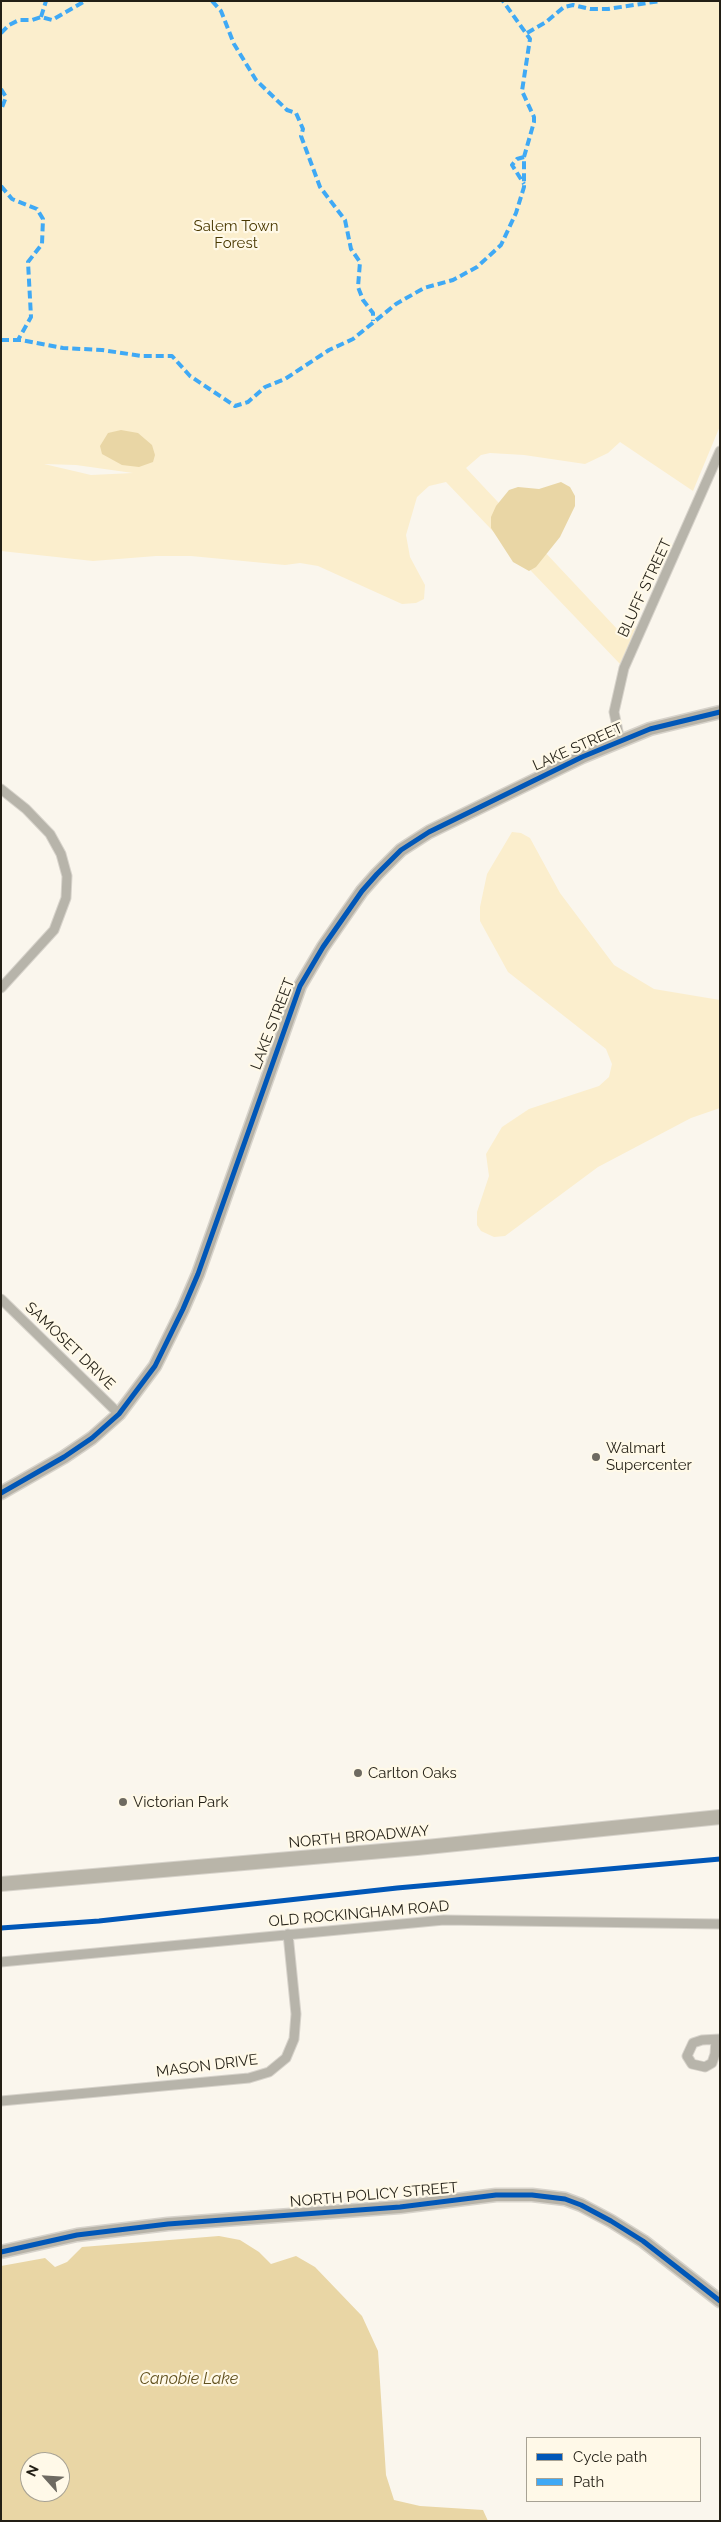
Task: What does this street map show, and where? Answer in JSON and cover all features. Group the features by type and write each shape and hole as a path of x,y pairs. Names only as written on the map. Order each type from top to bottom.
{"main road":[{"name":"NORTH BROADWAY","path":"1,1884 397,1850 720,1817"}],"street":[{"name":"BLUFF STREET","path":"620,741 614,712 622,674 720,451"},
{"name":"LAKE STREET","path":"1,1493 78,1448 119,1414 155,1366 187,1300 300,986 323,947 362,891 401,850 430,832 582,756 649,729 720,712"},
{"path":"1,789 26,809 50,834 61,854 67,876 66,898 54,930 1,988"},
{"name":"SAMOSET DRIVE","path":"1,1299 119,1414"},
{"name":"OLD ROCKINGHAM ROAD","path":"1,1962 466,1919 720,1924"},
{"name":"MASON DRIVE","path":"1,2101 249,2078 269,2072 286,2058 294,2038 296,2014 288,1934"},
{"name":"NORTH POLICY STREET","path":"1,2252 77,2235 158,2225 392,2207 496,2195 532,2194 565,2199 603,2216 643,2241 720,2302"}],"green space":[{"name":"Salem Town Forest","path":"1,1 720,1 720,426 693,491 620,442 608,453 585,464 524,455 490,453 481,455 466,468 619,631 627,633 636,627 620,664 446,482 429,486 417,497 406,535 410,557 425,585 424,599 416,603 402,604 318,566 300,563 285,565 191,556 156,556 93,561 1,551","holes":["44,464 76,465 133,473 91,475"]},
{"path":"512,832 521,833 530,838 560,893 614,965 654,989 720,1000 720,1108 691,1118 598,1167 505,1236 494,1237 481,1231 477,1225 477,1212 489,1176 486,1154 502,1127 529,1109 599,1086 609,1077 612,1064 606,1049 508,972 480,921 480,907 487,874"}],"water":[{"path":"121,430 138,433 152,445 155,455 153,462 139,467 122,465 102,454 100,446 108,433"},
{"path":"561,482 570,487 575,496 575,506 560,537 536,567 529,571 513,562 491,528 491,517 496,506 509,490 518,487 539,489"},
{"name":"Canobie Lake","path":"219,2236 240,2240 259,2252 271,2264 296,2256 315,2267 362,2316 378,2351 386,2475 394,2500 420,2506 483,2510 488,2521 1,2521 1,2266 45,2258 55,2267 67,2262 82,2247"}],"marked path":[{"path":"41,17 46,1"},
{"path":"1,33 9,25 19,20 32,20 41,17 52,20 85,1"},
{"path":"212,1 221,11 234,44 256,80 287,110 296,113 303,129 301,136 320,187 345,220 351,249 360,262 358,287 363,300 373,313 373,321"},
{"path":"1,340 21,340 63,348 102,350 142,356 172,356 190,376 235,406 248,402 265,387 285,379 329,350 353,339 396,304 424,288 453,280 477,267 501,245 516,213 524,187 524,157 534,122 534,117 522,91 530,39 503,1"},
{"path":"527,33 546,22 564,7 573,5 590,9 608,9 660,1"},
{"path":"1,89 6,97 1,110"},
{"path":"524,157 517,159 512,165 524,184"},
{"path":"1,186 12,199 37,209 43,219 42,244 28,262 31,317 18,340"}],"cycle path":[{"path":"1,1493 64,1457 92,1438 119,1414 155,1366 198,1274 300,986 323,947 362,891 377,874 401,850 429,832 582,757 650,729 720,712"},
{"path":"1,1928 99,1921 397,1888 720,1859"},
{"path":"1,2252 77,2235 168,2224 400,2207 496,2195 532,2195 565,2199 611,2221 643,2241 720,2301"}],"place":[{"name":"Walmart Supercenter","path":"596,1457"},
{"name":"Carlton Oaks","path":"358,1773"},
{"name":"Victorian Park","path":"123,1802"}]}
